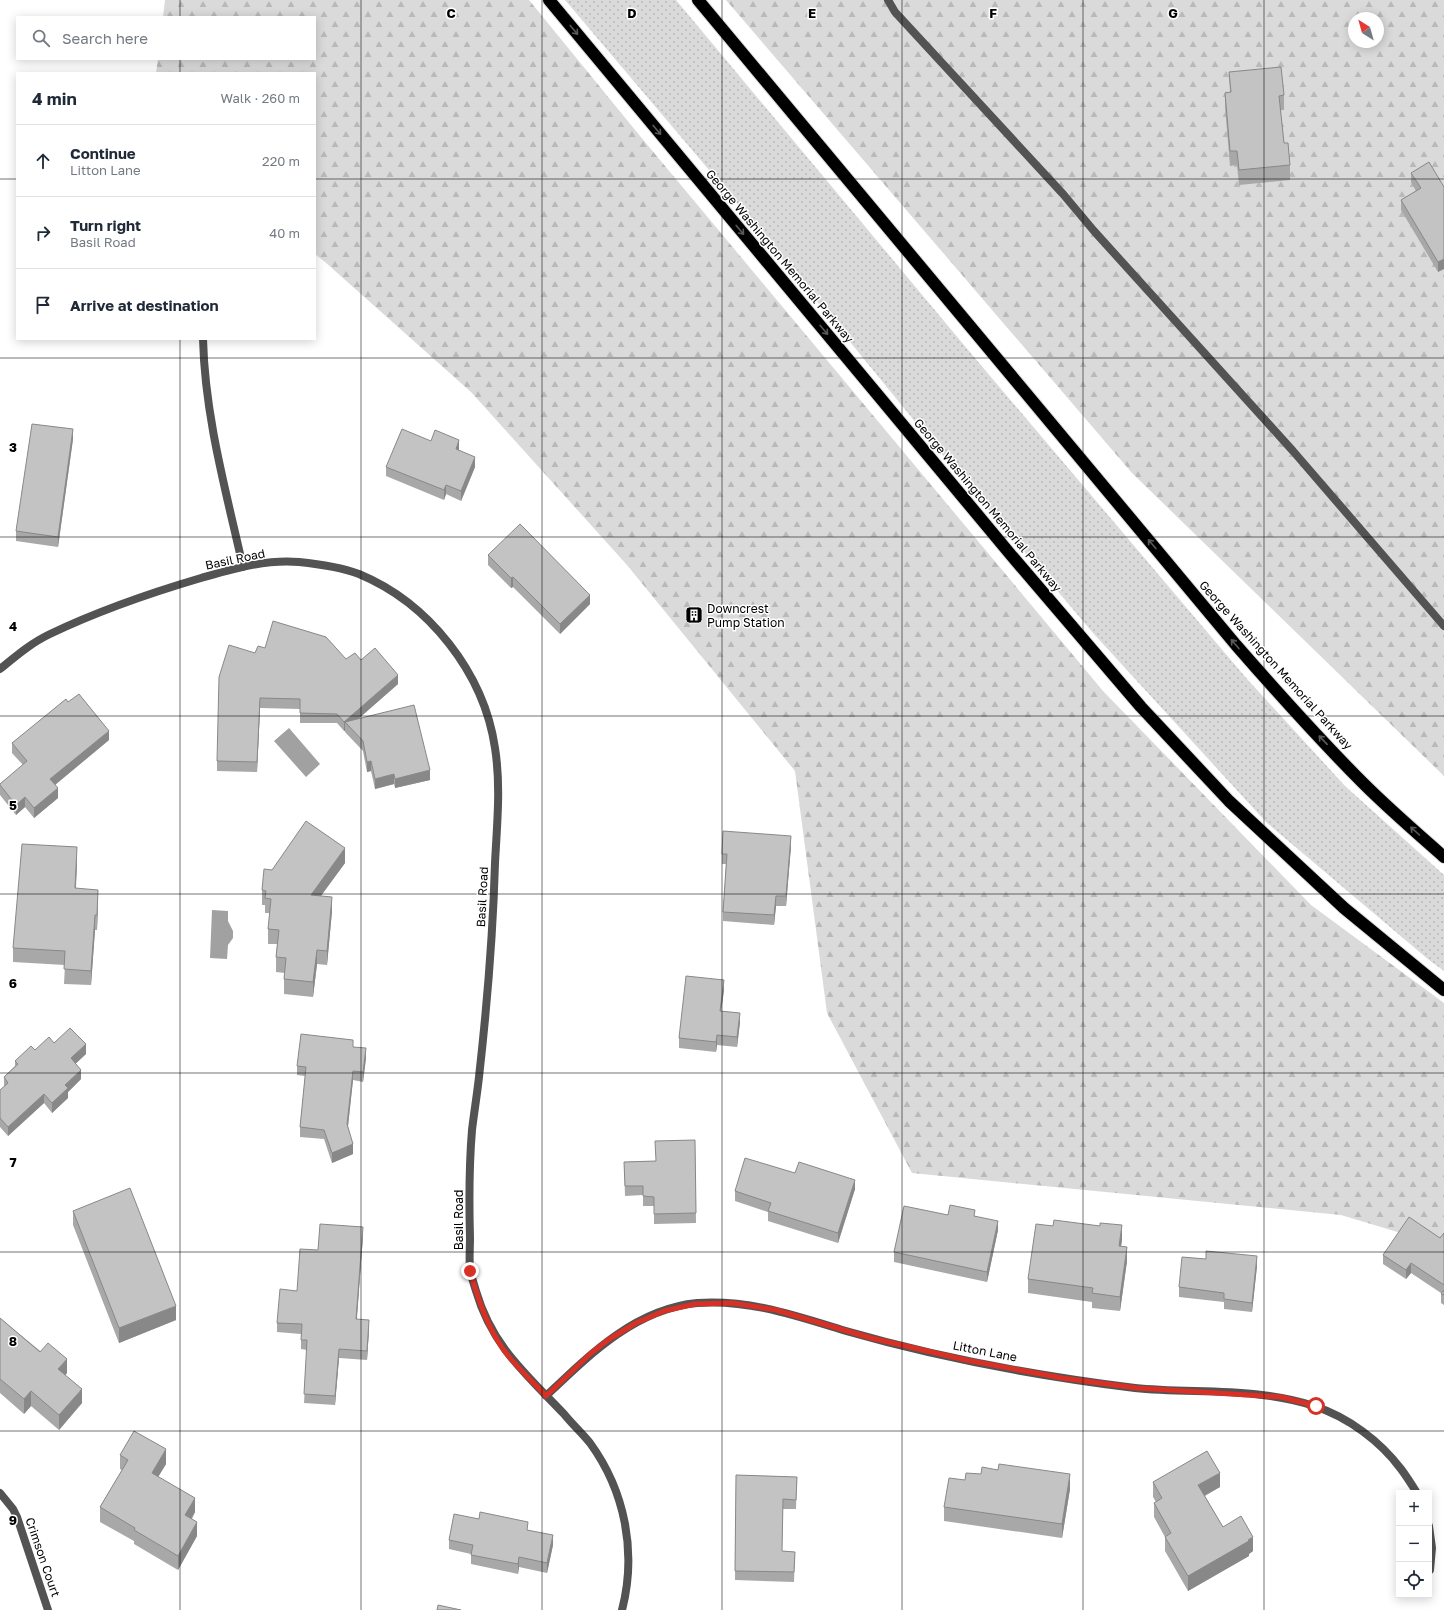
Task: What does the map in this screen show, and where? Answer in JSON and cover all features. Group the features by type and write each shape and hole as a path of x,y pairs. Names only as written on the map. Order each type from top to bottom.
{"highway":[{"name":"George Washington Memorial Parkway","path":"549,0 1011,555 1141,707 1235,807 1344,908 1444,990"},
{"name":"George Washington Memorial Parkway","path":"698,0 1280,695 1363,783 1395,814 1444,857"}],"street":[{"path":"888,0 895,12 1063,194 1094,231 1293,451 1444,626"},
{"path":"203,340 206,392 217,456 243,567"},
{"name":"Basil Road","path":"0,669 21,652 55,632 109,609 171,587 243,567 288,561 323,564 357,573 388,588 417,610 445,638 468,670 484,705 495,744 499,780 493,922 472,1133 469,1216 470,1271 481,1309 496,1339 510,1358 588,1441 607,1469 620,1499 627,1532 629,1566 622,1610"},
{"name":"Litton Lane","path":"546,1396 590,1354 608,1340 636,1323 664,1311 695,1304 732,1303 776,1310 871,1338 966,1360 1062,1378 1137,1388 1281,1397 1316,1406 1346,1420 1377,1443 1401,1469 1415,1490"},
{"name":"Crimson Court","path":"0,1494 6,1500 17,1517 48,1610"}],"green space":[{"path":"165,0 529,0 640,136 1103,691 1311,905 1444,1003 1444,1246 1341,1215 912,1173 827,1013 795,771 627,565 471,392 316,255 316,72 156,72 158,60 316,60 316,16 163,16"},
{"path":"565,0 676,0 974,357 1247,679 1345,786 1444,875 1444,971 1266,822 1093,633 930,440 731,196"},
{"path":"726,0 1444,0 1444,776 1132,473"}],"shaded area":[{"path":"289,728 320,764 306,777 274,741"},
{"path":"212,910 228,911 228,921 233,931 233,938 228,945 227,959 210,958"}],"building":[{"path":"1281,67 1284,95 1279,96 1284,143 1288,143 1290,165 1239,170 1237,151 1230,151 1225,93 1231,92 1229,72"},
{"path":"1429,162 1444,187 1444,259 1438,262 1401,200 1421,188 1411,173"},
{"path":"32,424 73,429 58,537 16,531"},
{"path":"402,429 431,441 435,430 459,440 456,449 475,457 461,491 446,485 444,490 386,467"},
{"path":"520,524 590,595 560,624 513,577 511,578 488,555"},
{"path":"273,621 326,637 346,659 355,653 361,660 375,648 398,675 344,722 337,714 300,713 300,699 260,698 257,762 217,761 219,677 229,645 255,653 258,646 265,648"},
{"path":"79,694 109,731 50,779 58,788 34,808 25,797 16,805 0,785 27,761 12,743 66,699 68,702"},
{"path":"414,705 430,770 395,779 394,774 375,779 371,761 367,762 363,741 345,722"},
{"path":"306,821 345,848 311,895 332,897 327,951 317,950 313,982 284,979 286,958 276,957 279,930 268,929 271,899 265,898 266,891 262,890 264,869 272,870"},
{"path":"723,831 791,836 786,896 776,896 774,915 723,912 727,854 722,854"},
{"path":"22,844 77,847 75,888 98,890 91,971 64,969 65,951 13,948"},
{"path":"686,976 724,980 720,1011 740,1013 737,1037 717,1035 716,1042 679,1038"},
{"path":"70,1028 86,1044 71,1058 81,1070 65,1085 68,1088 52,1103 44,1094 8,1127 0,1118 0,1090 8,1083 4,1077 18,1064 15,1061 31,1046 35,1050 49,1037 54,1043"},
{"path":"301,1034 353,1040 353,1047 366,1048 363,1072 353,1071 347,1124 353,1144 332,1153 324,1130 300,1127 306,1067 297,1066"},
{"path":"695,1140 696,1213 654,1214 654,1197 643,1196 643,1186 625,1186 624,1162 656,1161 655,1141"},
{"path":"745,1158 795,1173 799,1162 855,1180 838,1233 768,1211 771,1203 735,1191"},
{"path":"130,1188 176,1306 119,1328 73,1211"},
{"path":"950,1205 975,1210 974,1216 998,1221 987,1272 894,1252 904,1206 948,1215"},
{"path":"1409,1217 1440,1238 1444,1233 1444,1285 1411,1263 1406,1270 1383,1255"},
{"path":"1054,1220 1100,1226 1100,1223 1122,1225 1119,1246 1127,1247 1120,1297 1092,1293 1093,1288 1028,1279 1036,1224 1053,1226"},
{"path":"320,1224 363,1227 356,1319 369,1320 367,1351 339,1349 335,1396 304,1394 307,1340 301,1340 302,1324 277,1323 280,1289 297,1291 300,1249 318,1250"},
{"path":"1206,1251 1257,1256 1252,1303 1224,1299 1224,1293 1179,1287 1182,1257 1206,1259"},
{"path":"0,1318 40,1352 48,1343 67,1359 58,1369 82,1389 59,1415 31,1391 24,1399 0,1379"},
{"path":"134,1431 166,1449 152,1473 195,1498 185,1515 197,1522 178,1556 134,1530 135,1528 100,1507 128,1460 120,1455"},
{"path":"1207,1451 1220,1473 1198,1485 1223,1527 1241,1516 1253,1537 1248,1540 1249,1541 1188,1576 1165,1537 1171,1533 1154,1503 1162,1498 1153,1482"},
{"path":"999,1464 1070,1474 1062,1524 944,1507 949,1478 965,1480 966,1473 981,1474 982,1467 998,1470"},
{"path":"736,1475 797,1477 796,1500 783,1499 782,1551 795,1552 794,1572 735,1571"},
{"path":"480,1512 528,1522 527,1530 553,1535 547,1563 519,1557 518,1564 471,1555 473,1545 449,1540 454,1514 479,1519"},
{"path":"438,1605 461,1610 437,1610"}],"place":[{"name":"Downcrest Pump Station","path":"694,615"}],"route":[{"path":"470,1271 481,1309 496,1339 510,1358 546,1396 590,1354 608,1340 636,1323 664,1311 695,1304 732,1303 776,1310 871,1338 966,1360 1062,1378 1137,1388 1281,1397 1316,1406"}]}
